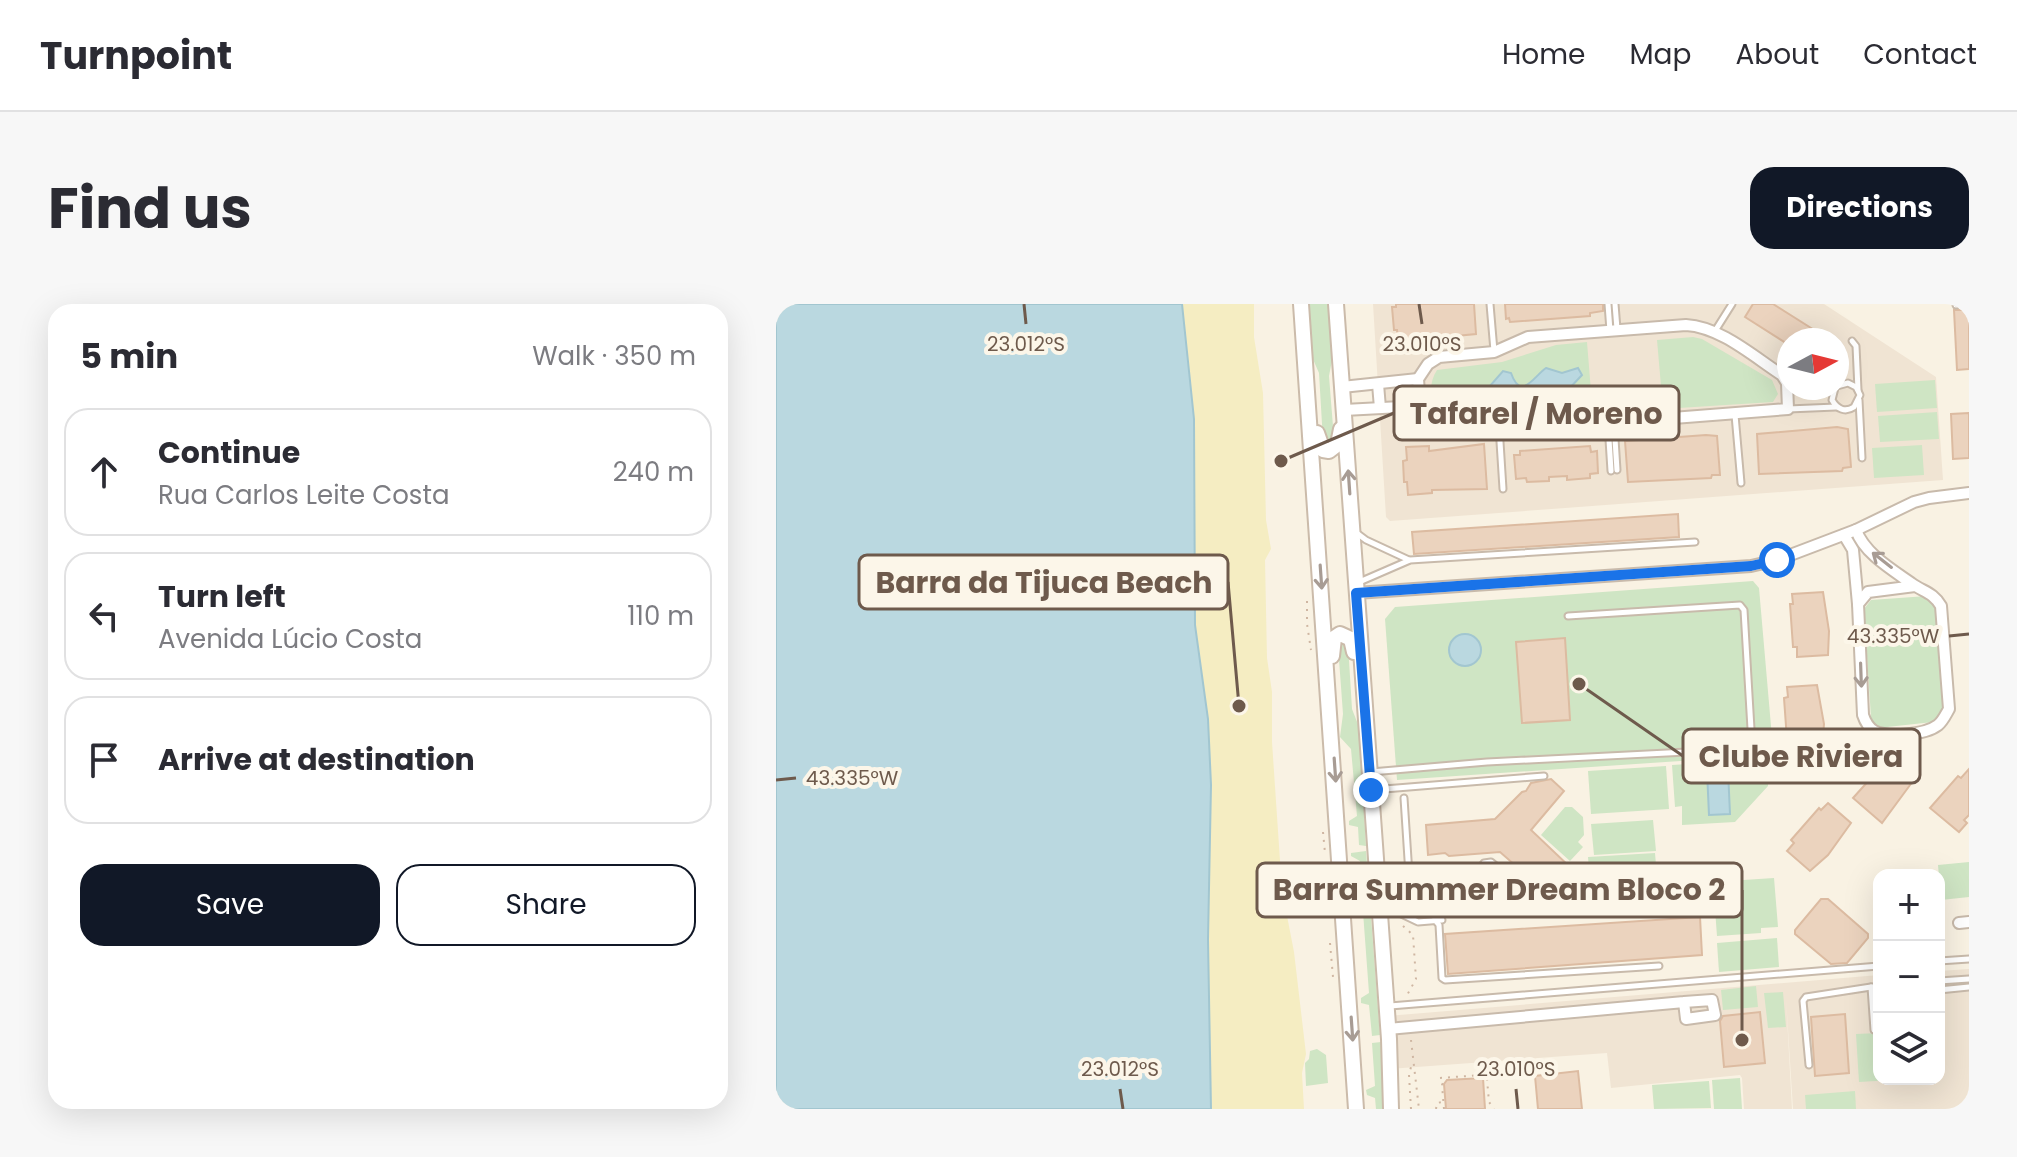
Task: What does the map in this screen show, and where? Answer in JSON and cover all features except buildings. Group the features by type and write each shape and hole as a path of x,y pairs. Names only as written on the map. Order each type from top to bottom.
{"main road":[{"path":"1301,304 1356,1109"},
{"path":"1336,304 1379,912 1394,1005 1388,1029 1391,1109"},
{"path":"1307,377 1323,450 1338,444 1344,413"},
{"path":"1329,692 1334,638 1345,634 1351,639 1364,700"}],"street":[{"path":"1686,325 1714,332 1785,378 1788,409 1545,428 1499,425 1444,429 1420,406 1418,379 1428,364 1439,357 1494,352 1528,337 1614,330 1686,325"},
{"path":"1342,387 1418,379"},
{"path":"1378,384 1380,408"},
{"path":"1344,413 1420,406"},
{"path":"1356,589 1751,566 1777,560 1844,535 1914,502 1969,493"},
{"path":"1844,535 1853,550 1863,715 1867,725 1873,731 1886,734 1928,730 1937,726 1949,709 1941,606 1935,597 1915,586 1861,544 1856,530"},
{"path":"1858,604 1868,592 1915,586"},
{"path":"1388,1029 1684,1002"}],"lane":[{"path":"1490,304 1494,352"},
{"path":"1608,304 1614,330"},
{"path":"1614,330 1615,304"},
{"path":"1714,332 1732,304"},
{"path":"1852,341 1856,346 1862,458"},
{"path":"1849,384 1858,391"},
{"path":"1788,409 1850,409 1859,399"},
{"path":"1832,400 1837,407"},
{"path":"1735,414 1741,483"},
{"path":"1611,423 1614,470"},
{"path":"1499,425 1503,489"},
{"path":"1352,526 1366,540 1410,560"},
{"path":"1356,589 1410,560 1695,542"},
{"path":"1370,772 1752,746 1744,610 1740,605 1568,616"},
{"path":"1371,790 1544,776"},
{"path":"1404,798 1410,890"},
{"path":"1378,892 1410,890 1467,886 1494,884 1503,886 1502,871 1491,862 1484,863 1467,886"},
{"path":"1379,912 1397,913 1434,905 1529,897"},
{"path":"1434,905 1439,920 1442,978 1445,980 1659,966"},
{"path":"1397,913 1418,922 1439,920"},
{"path":"1945,961 1969,959"},
{"path":"1394,1005 1873,966"},
{"path":"1945,981 1969,979"},
{"path":"1809,1065 1803,1001 1806,997 1871,987 1873,992"},
{"path":"1945,989 1969,987"}],"path":[{"path":"1394,1005 1416,979 1413,935 1400,923 1397,913"},
{"path":"1410,1027 1419,1109"},
{"path":"1411,1109 1409,1075 1413,1062"},
{"path":"1440,1078 1482,1075 1487,1079 1489,1102 1494,1109"},
{"path":"1444,1109 1443,1083 1446,1078"},
{"path":"1436,1109 1437,1103 1444,1102"}],"shaded area":[{"path":"1373,304 1824,304 1936,377 1943,480 1390,521 1386,517"},
{"path":"1969,969 1969,1109 1793,1109 1786,998 1792,1109 1744,1109 1740,1075 1611,1088 1607,1053 1389,1069 1387,1016 1873,976 1873,1085 1945,1085 1945,971"}],"green space":[{"path":"1308,304 1329,304 1333,355 1329,376 1334,439 1328,444 1323,441 1319,373 1312,357"},
{"path":"1702,339 1772,380 1777,396 1773,402 1663,409 1657,340"},
{"path":"1587,342 1593,416 1538,419 1440,415 1432,399 1431,387 1437,370 1502,362 1556,345"},
{"path":"1935,380 1937,408 1877,412 1875,384"},
{"path":"1937,412 1939,439 1880,442 1878,416"},
{"path":"1922,445 1924,475 1874,478 1872,448"},
{"path":"1753,581 1759,588 1773,749 1770,755 1397,780 1385,619 1395,607"},
{"path":"1927,596 1935,608 1943,709 1933,722 1878,728 1871,718 1864,609 1871,600"},
{"path":"1341,641 1348,644 1352,709 1359,727 1366,846 1359,845 1358,827 1349,825 1349,821 1357,816 1351,749 1340,737 1343,714 1338,646"},
{"path":"1768,759 1768,786 1735,822 1682,825 1682,806 1675,807 1672,765"},
{"path":"1666,766 1669,809 1591,814 1588,771"},
{"path":"1565,807 1572,807 1583,817 1584,835 1578,842 1583,847 1570,861 1541,835"},
{"path":"1653,820 1656,851 1594,855 1591,824"},
{"path":"1366,851 1380,1035 1372,1036 1369,1005 1361,1003 1361,998 1369,993 1363,912 1355,910 1354,906 1362,902 1360,861 1351,856 1351,853"},
{"path":"1655,853 1658,888 1591,892 1588,857"},
{"path":"1969,862 1969,897 1945,900 1945,869 1938,869 1938,865"},
{"path":"1774,878 1778,927 1761,928 1761,933 1717,936 1713,882"},
{"path":"1777,938 1779,967 1719,972 1717,943"},
{"path":"1756,986 1758,1007 1723,1010 1721,990"},
{"path":"1783,992 1786,1027 1768,1028 1764,993"},
{"path":"1873,1033 1873,1081 1859,1082 1856,1034"},
{"path":"1381,1042 1384,1109 1376,1109 1375,1098 1367,1095 1366,1090 1375,1086 1372,1043"},
{"path":"1317,1049 1326,1055 1328,1083 1306,1086 1305,1063 1310,1051"},
{"path":"1740,1078 1742,1109 1714,1109 1712,1080"},
{"path":"1709,1081 1711,1108 1654,1109 1652,1085"},
{"path":"1855,1091 1856,1109 1806,1109 1805,1095"}],"sand":[{"path":"1182,304 1254,304 1254,337 1263,393 1266,520 1271,549 1265,560 1272,742 1282,890 1294,952 1306,1054 1302,1073 1304,1109 1211,1109 1208,940 1211,785 1208,719 1195,625 1194,419"}],"water":[{"path":"776,304 1182,304 1194,419 1195,625 1208,719 1211,785 1208,940 1211,1109 776,1109"},
{"path":"1546,368 1562,373 1578,368 1582,375 1565,393 1544,390 1523,408 1514,405 1504,392 1490,391 1489,387 1503,371 1511,373 1519,386 1523,386"},
{"path":"1465,634 1476,639 1481,650 1476,661 1465,666 1454,661 1449,650 1454,639"},
{"path":"1728,770 1730,814 1709,815 1707,771"}],"place":[{"name":"Tafarel / Moreno","path":"1281,461"},
{"name":"Clube Riviera","path":"1579,684"},
{"name":"Barra da Tijuca Beach","path":"1239,706"},
{"name":"Barra Summer Dream Bloco 2","path":"1742,1040"}],"route":[{"path":"1371,790 1356,593 1751,566 1777,560"}]}
